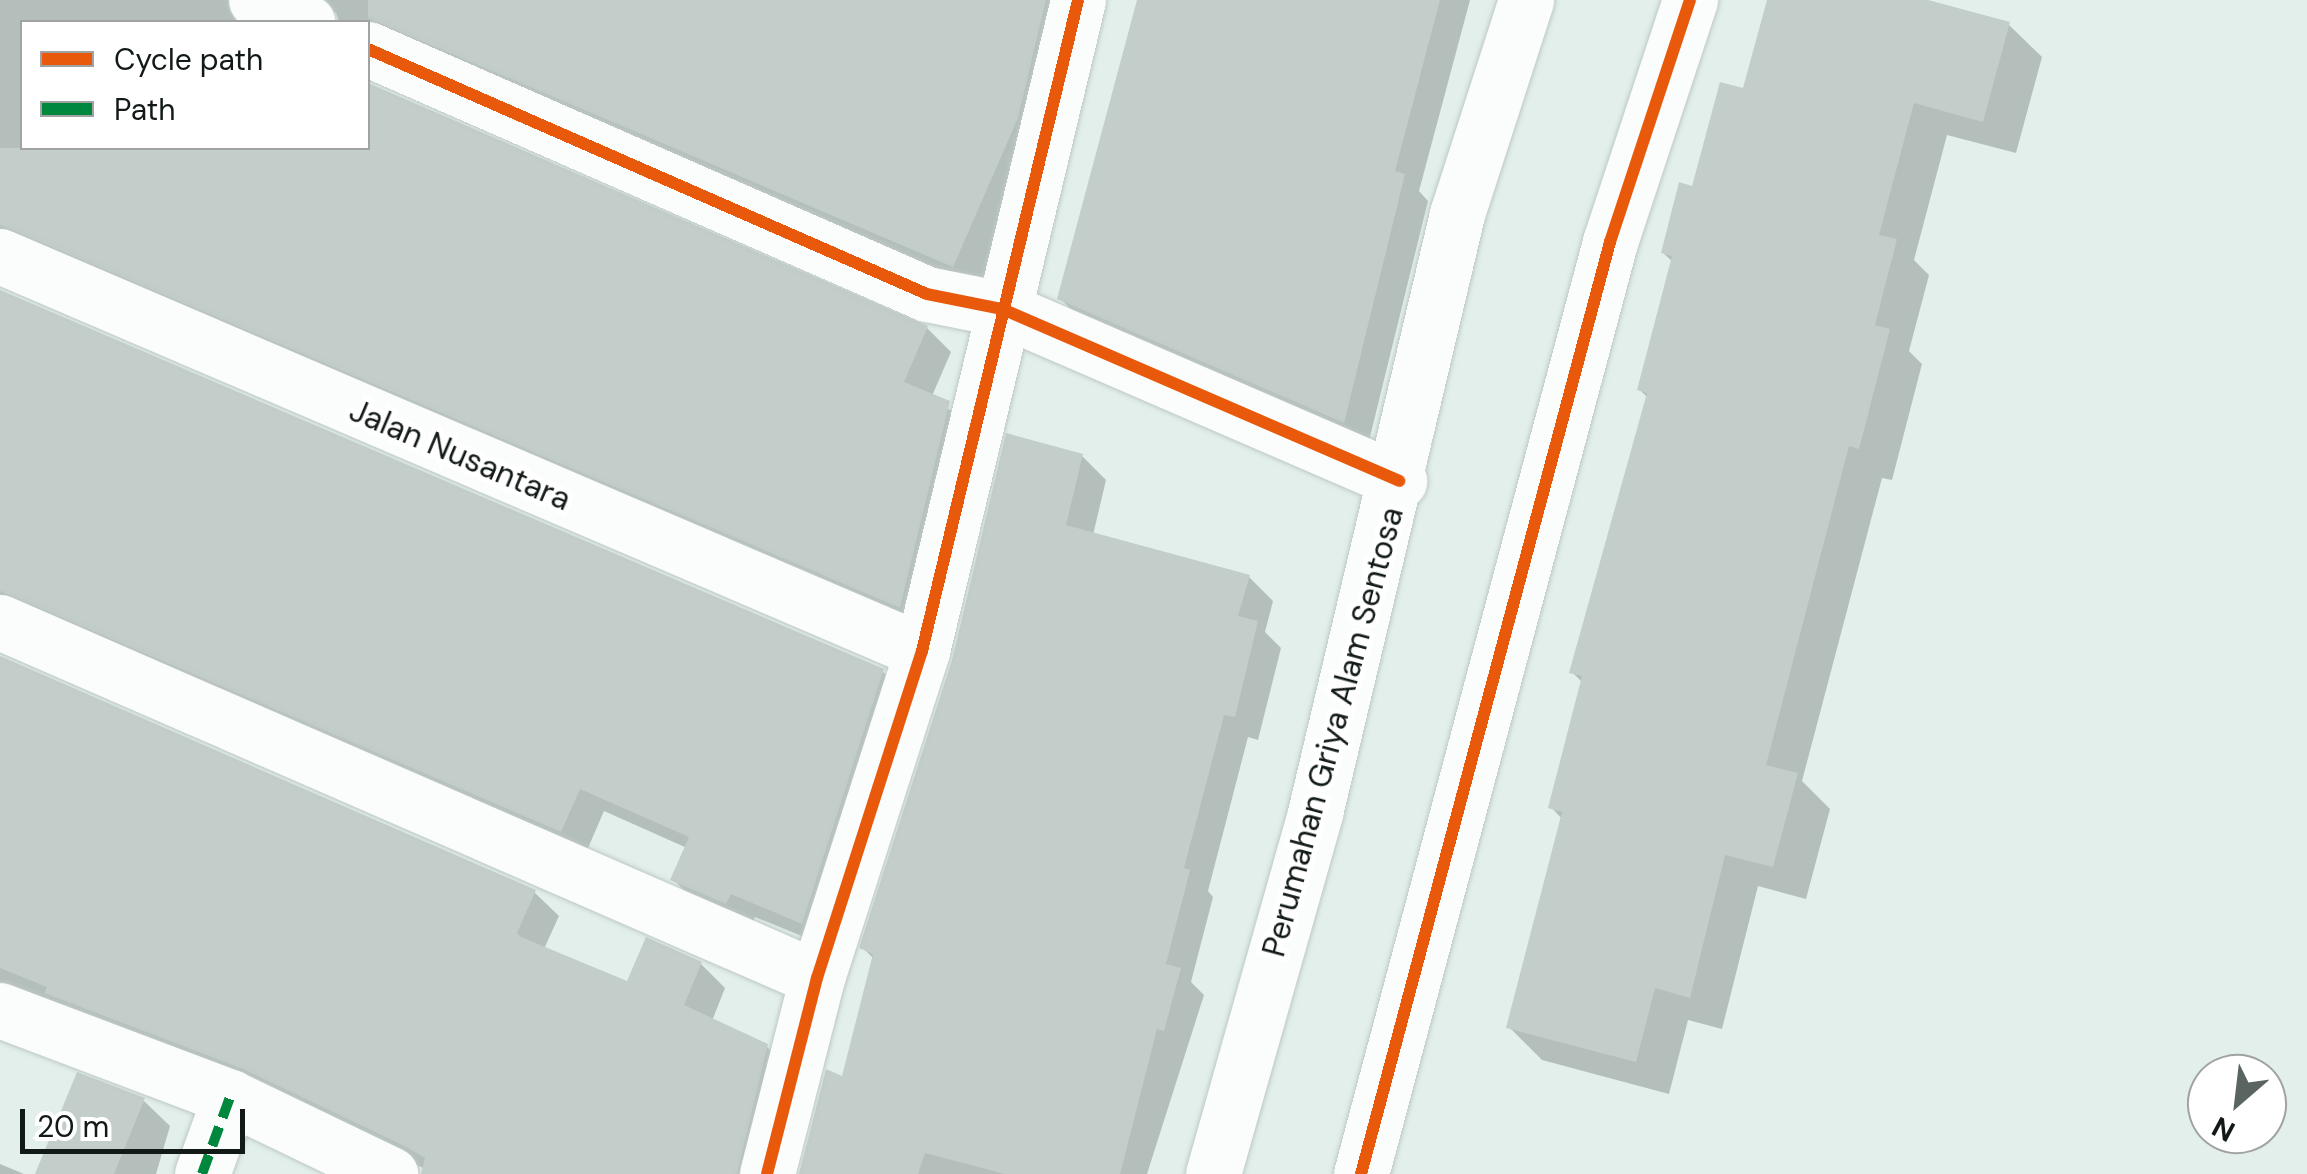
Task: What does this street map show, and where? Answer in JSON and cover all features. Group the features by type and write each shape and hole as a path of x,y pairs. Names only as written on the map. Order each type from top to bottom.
{"street":[{"path":"256,0 302,20"},
{"path":"767,1174 817,978 922,651 1078,0"},
{"name":"Perumahan Griya Alam Sentosa","path":"1212,1174 1315,813 1399,481 1457,214 1526,0"},
{"path":"1360,1174 1610,242 1690,0"},
{"path":"370,50 926,294 1002,309 1399,481"},
{"name":"Jalan Nusantara","path":"0,256 922,651"},
{"path":"0,622 817,978"},
{"path":"0,1010 230,1097 390,1174"},
{"path":"202,1174 230,1097"}],"building":[{"path":"368,0 1046,0 1018,118 953,267 368,18"},
{"path":"1137,0 1440,0 1395,171 1405,174 1344,423 1057,299"},
{"path":"1767,0 1928,0 2010,22 1983,122 1914,103 1879,235 1897,239 1875,325 1890,329 1859,449 1849,446 1766,765 1798,773 1773,867 1725,855 1690,998 1655,988 1636,1062 1506,1028 1562,812 1548,808 1582,676 1569,673 1647,393 1637,390 1672,256 1661,253 1679,182 1692,186 1720,82 1743,88"},
{"path":"370,84 928,326 904,382 950,401 900,608 0,225 0,148 370,150"},
{"path":"0,290 884,669 802,924 731,894 726,904 670,880 689,837 580,789 561,832 0,591"},
{"path":"1006,433 1083,454 1066,525 1250,575 1238,616 1258,621 1235,717 1224,715 1184,868 1190,870 1166,964 1181,968 1164,1031 1157,1029 1120,1174 1005,1174 925,1153 918,1174 799,1174 826,1069 842,1076 873,954 859,948 952,660"},
{"path":"0,656 536,890 517,933 521,937 627,981 646,937 702,962 684,1005 768,1044 737,1174 421,1174 425,1158 404,1146 243,1069 44,993 47,987 0,968"},
{"path":"77,1072 145,1098 114,1174 35,1174"}],"marked path":[{"path":"202,1174 230,1097"}],"cycle path":[{"path":"767,1174 817,978 922,651 1078,0"},
{"path":"1361,1174 1610,242 1690,0"},
{"path":"370,50 927,294 1002,309 1399,481"}]}
